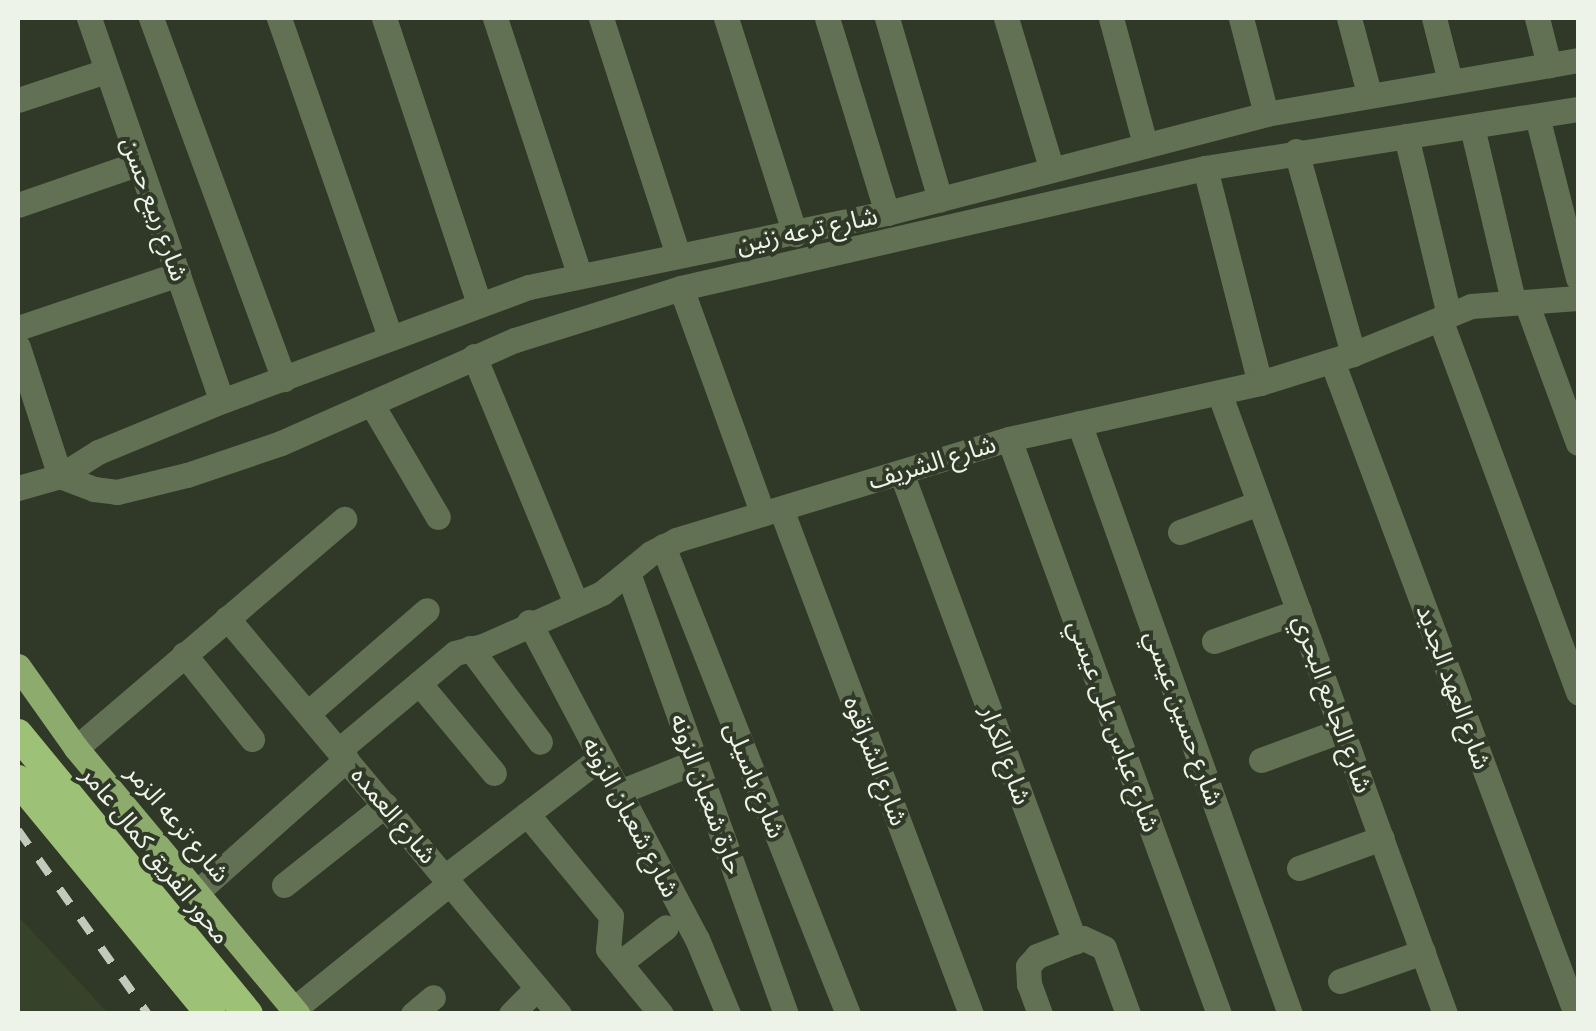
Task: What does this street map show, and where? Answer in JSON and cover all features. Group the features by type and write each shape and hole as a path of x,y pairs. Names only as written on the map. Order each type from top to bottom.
{"highway":[{"name":"محور الفريق كمال عامر","path":"18,734 248,1014"},
{"path":"18,780 211,1014"}],"main road":[{"name":"شارع ترعه الزمر","path":"18,666 76,748 296,1011"}],"street":[{"name":"شارع ربيع حسن","path":"89,18 222,401"},
{"path":"150,18 284,379"},
{"path":"279,18 390,337"},
{"path":"384,18 479,304"},
{"path":"495,18 579,274"},
{"path":"601,18 678,254"},
{"path":"726,18 794,234"},
{"path":"826,18 886,212"},
{"path":"886,18 940,198"},
{"path":"1006,18 1050,167"},
{"path":"1111,18 1145,144"},
{"path":"1241,18 1266,114"},
{"path":"1349,18 1369,93"},
{"path":"1434,18 1450,81"},
{"path":"1536,18 1549,65"},
{"name":"شارع ترعه زنين","path":"18,488 60,476 98,452 222,401 479,304 579,274 794,234 1266,114 1369,93 1578,60"},
{"path":"18,100 106,71"},
{"name":"شارع ترعه زنين","path":"60,476 94,489 140,488 281,442 474,356 597,311 681,288 1205,168 1578,109"},
{"path":"1537,116 1578,278"},
{"path":"1472,126 1519,302 1578,443"},
{"path":"1406,136 1445,317 1578,692"},
{"name":"شارع العهد الجديد","path":"1296,151 1343,358 1576,1014"},
{"path":"18,205 139,163"},
{"path":"1205,168 1260,384"},
{"path":"18,328 178,274"},
{"name":"شارع الشراقوه","path":"681,288 971,1014"},
{"name":"شارع الشريف","path":"196,892 419,682 455,653 602,593 663,546 1009,439 1260,384 1343,358 1472,306 1578,298"},
{"path":"18,348 60,476"},
{"path":"474,356 576,604"},
{"name":"شارع الجامع البحري","path":"1220,394 1445,1014"},
{"path":"371,402 438,517"},
{"name":"شارع حسين عيسي","path":"1079,424 1290,1014"},
{"name":"شارع عباس على عيسي","path":"1009,439 1219,1014"},
{"name":"شارع الكرار","path":"901,472 1075,942"},
{"path":"1180,532 1260,503"},
{"path":"76,748 344,518"},
{"name":"شارع باسيلى","path":"663,546 848,1014"},
{"name":"حارة شعبان الزونه","path":"628,573 786,1014"},
{"path":"308,713 427,610"},
{"path":"1214,641 1299,611"},
{"name":"شارع العمده","path":"227,618 559,1014"},
{"name":"شارع شعبان الزونه","path":"529,622 697,939 728,1014"},
{"path":"470,648 540,742"},
{"path":"184,654 252,739"},
{"path":"419,682 494,773"},
{"path":"1260,760 1342,730"},
{"path":"296,1011 527,814 599,759"},
{"path":"617,794 695,762"},
{"path":"284,884 385,805"},
{"path":"527,814 611,916 614,926 606,945 661,1014"},
{"path":"1299,868 1382,838"},
{"path":"620,963 666,927"},
{"path":"1040,1014 1028,984 1028,966 1037,956 1091,939 1104,948 1128,1014"},
{"path":"1340,982 1422,952"},
{"path":"511,1014 537,988"},
{"path":"413,1014 433,997"}],"shaded area":[{"path":"18,916 108,1013 18,1013"}],"railway":[{"path":"18,830 148,1014"}]}
